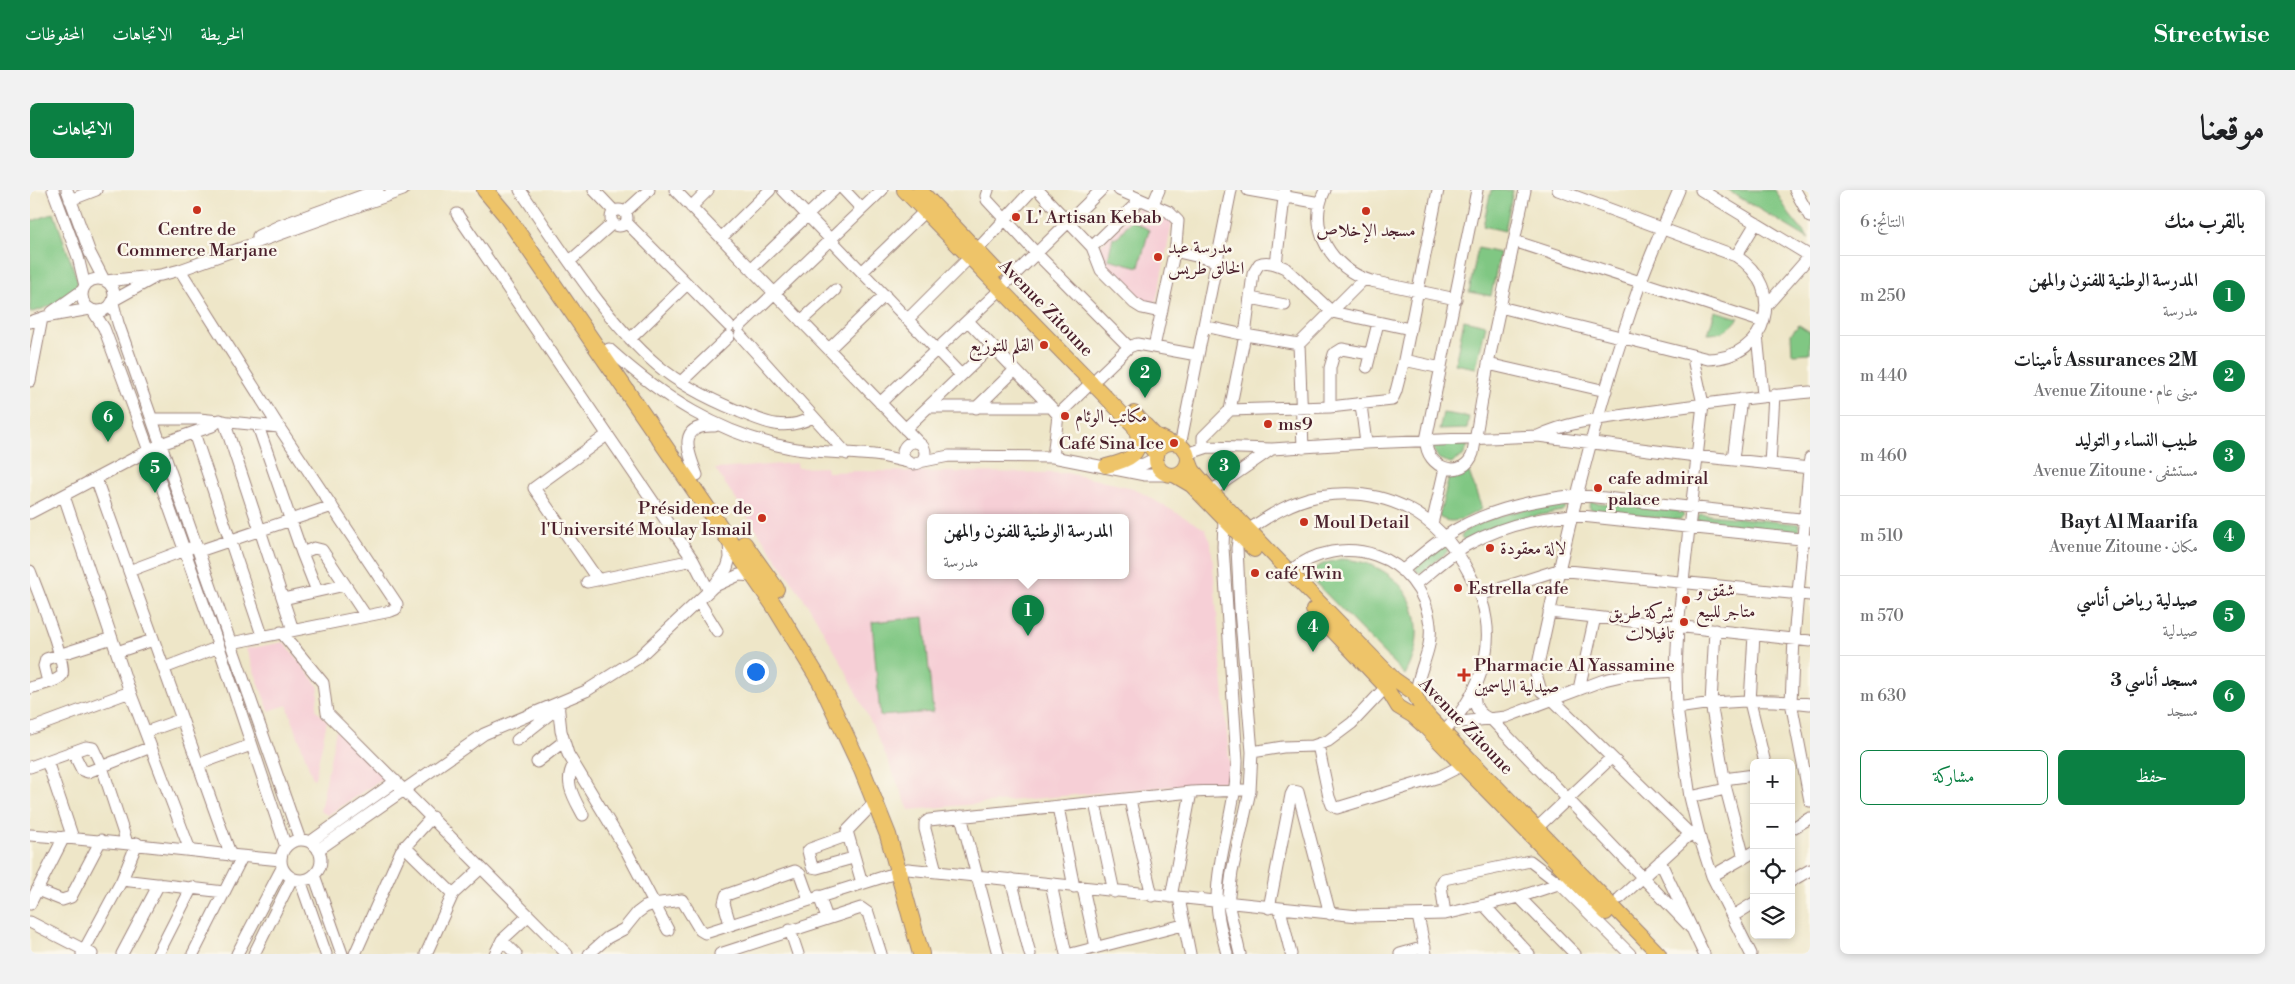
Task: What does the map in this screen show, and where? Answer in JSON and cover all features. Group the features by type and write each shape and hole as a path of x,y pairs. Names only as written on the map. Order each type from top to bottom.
{"highway":[{"path":"485,190 505,214 775,607 820,681 838,717 904,870 921,954"},
{"path":"501,190 787,605 828,677 870,766 931,954"}],"main road":[{"name":"Avenue Zitoune","path":"904,190 924,212 974,253"},
{"name":"Avenue Zitoune","path":"920,190 974,253 1095,380 1134,426 1156,457"},
{"name":"Avenue Zitoune","path":"1095,380 1155,435 1182,450 1193,470 1211,491 1242,538 1289,572 1394,679 1413,691 1421,707 1448,727 1538,827 1659,954"},
{"path":"1111,467 1123,462 1134,454 1138,440 1134,426"},
{"path":"1162,447 1182,450 1186,467 1172,475 1158,467 1156,457 1162,447"},
{"name":"Avenue Zitoune","path":"1172,475 1184,480 1386,686 1399,706 1413,716 1463,765 1567,882 1647,954"},
{"path":"1400,691 1413,691 1413,708 1399,706 1400,691"}],"street":[{"path":"53,190 78,258 84,288 83,301 104,328 185,550 286,846 281,864 237,954"},
{"path":"96,190 69,195 90,253 105,280 114,289 118,323 274,763 309,844 321,863 314,875 296,879"},
{"path":"225,253 279,226 378,190"},
{"path":"30,322 43,317 68,302 93,280 161,275 180,270 403,190"},
{"path":"520,190 616,323 657,365 714,402 759,420 791,426 814,417"},
{"path":"594,190 622,215 734,331 847,454"},
{"path":"570,261 613,223 611,217 622,215 649,190"},
{"path":"675,190 880,403 907,438 949,456"},
{"path":"691,207 708,190"},
{"path":"721,238 770,190"},
{"path":"783,190 962,375"},
{"path":"751,269 834,190"},
{"path":"844,190 862,209"},
{"path":"682,382 882,190"},
{"path":"988,190 987,200 1037,254 1129,347"},
{"path":"908,319 974,253 1032,190"},
{"path":"1038,190 1092,247 1101,270 1134,303 1142,308 1160,312"},
{"path":"880,403 968,321 1101,190"},
{"path":"1119,190 1153,204 1176,218 1178,228 1174,252 1154,347"},
{"path":"1153,204 1159,190"},
{"path":"1231,190 1197,355 1182,450 1203,448 1303,448 1366,443 1538,436 1770,464 1810,465 1807,540 1798,593 1791,702 1796,738 1810,801"},
{"path":"1248,190 1284,194 1320,203"},
{"path":"1325,190 1320,203 1320,229 1329,253 1343,268 1364,279 1456,299"},
{"path":"1230,410 1302,409 1362,405 1392,400 1404,360 1438,190"},
{"path":"1477,190 1426,440 1431,459 1445,468 1459,468 1471,458 1488,364 1525,190"},
{"path":"1558,190 1736,256 1752,269 1760,280 1767,305"},
{"path":"1680,190 1640,282 1606,391 1558,570 1536,674 1541,691 1554,701 1690,834 1702,842"},
{"path":"1500,307 1708,360 1738,353 1757,335 1763,322 1767,305 1810,256 1701,190"},
{"path":"1795,190 1810,217"},
{"path":"1276,264 1284,194"},
{"path":"1092,247 1140,200"},
{"path":"862,272 924,212"},
{"path":"457,214 711,589"},
{"path":"1736,256 1756,223"},
{"path":"1514,242 1763,322"},
{"path":"1174,252 1217,261"},
{"path":"1203,448 1204,437 1230,410 1256,267 1262,262 1276,264 1297,278 1332,312 1378,323 1410,328"},
{"path":"180,270 279,427 397,604 394,610 262,635 233,648 222,658"},
{"path":"43,317 79,310 107,310 114,301 161,275"},
{"path":"1303,448 1299,344 1364,279"},
{"path":"630,339 687,284"},
{"path":"801,321 835,290"},
{"path":"828,349 885,295"},
{"path":"1251,298 1285,306"},
{"path":"30,381 43,317"},
{"path":"968,321 1055,411 1053,457"},
{"path":"1367,367 1378,323"},
{"path":"1204,326 1299,344"},
{"path":"1757,335 1769,395 1770,464"},
{"path":"928,407 1055,411 1095,380 1134,344 1197,355"},
{"path":"913,462 903,454 907,438 928,407 992,346"},
{"path":"609,349 634,372 717,426 767,443 792,448 876,455 913,462 949,456 1053,457 1145,475 1172,475"},
{"path":"1330,407 1330,368 1334,354 1342,350 1370,354"},
{"path":"1404,360 1441,368"},
{"path":"1694,363 1702,404 1678,626 1677,708 1690,797 1712,876 1751,954"},
{"path":"1488,364 1606,391"},
{"path":"976,408 1015,370"},
{"path":"1538,436 1555,428 1599,419 1769,395 1810,392"},
{"path":"1733,460 1741,399"},
{"path":"1362,405 1366,443"},
{"path":"153,419 222,421 279,427"},
{"path":"30,513 161,444 222,421"},
{"path":"222,421 262,531 283,599 287,631 323,683 327,714 567,954"},
{"path":"698,476 689,454 688,438 692,432 702,425 717,426"},
{"path":"258,426 290,521 318,591"},
{"path":"194,433 262,635"},
{"path":"608,435 534,488 593,581 693,560"},
{"path":"876,455 907,438"},
{"path":"913,462 924,454 922,445"},
{"path":"1211,491 1272,449"},
{"path":"1111,467 1144,464 1156,457"},
{"path":"1432,524 1445,468"},
{"path":"96,479 198,764 236,857 224,892 192,954"},
{"path":"1223,547 1242,538 1294,503 1318,496 1340,494 1363,495 1390,500 1411,508 1432,524 1457,552 1480,595 1486,619 1487,634 1481,673 1468,702 1448,727"},
{"path":"1402,571 1445,537 1480,518 1510,507 1540,500 1577,495 1808,519"},
{"path":"64,496 130,692 190,850"},
{"path":"129,571 185,550 230,542 332,506"},
{"path":"1415,585 1468,544 1516,525 1546,518 1572,515 1807,540"},
{"path":"1224,520 1223,547 1237,752 1236,789 1220,870 1222,902 1240,954"},
{"path":"1227,954 1218,917 1232,872 1250,791 1252,752 1240,609 1242,538"},
{"path":"286,846 309,844 400,785 484,734 559,705 586,691 638,658 711,589 727,568 730,558 729,541"},
{"path":"302,553 319,548 366,616"},
{"path":"1289,572 1315,556 1347,550 1379,556 1402,571 1415,585 1426,608 1430,633 1427,658 1413,691"},
{"path":"30,570 60,653 64,671 62,675 30,688"},
{"path":"1480,595 1558,570 1683,580 1810,595"},
{"path":"711,589 739,575 753,576"},
{"path":"283,599 346,585"},
{"path":"699,602 717,631"},
{"path":"1549,612 1810,641"},
{"path":"1578,689 1595,617"},
{"path":"1712,876 1749,855 1725,784 1711,703 1715,630"},
{"path":"1754,634 1750,702 1764,759"},
{"path":"48,682 44,663 49,657 112,638"},
{"path":"117,652 153,640"},
{"path":"164,668 219,647"},
{"path":"1448,727 1506,717 1554,701 1578,689 1630,674 1676,671"},
{"path":"1252,752 1271,748 1318,745 1344,730 1386,686"},
{"path":"1476,687 1474,701 1476,708 1484,717 1492,720 1692,929"},
{"path":"30,729 130,692"},
{"path":"1677,708 1711,703 1791,702 1810,704"},
{"path":"516,740 559,705"},
{"path":"559,705 563,742 574,764 626,850 668,930"},
{"path":"146,732 182,719"},
{"path":"538,762 563,742"},
{"path":"198,764 251,745"},
{"path":"1318,745 1331,803 1337,808 1440,777 1463,765"},
{"path":"30,767 91,747 96,752 132,843 122,880 86,953 30,922"},
{"path":"73,752 83,772 88,772 151,747"},
{"path":"1538,827 1611,758"},
{"path":"30,904 68,838 47,761"},
{"path":"259,768 274,763"},
{"path":"574,764 569,772 570,787 583,815"},
{"path":"1690,797 1750,776"},
{"path":"936,871 924,829 925,823 929,820 1191,792 1236,789 1250,791"},
{"path":"1190,954 1175,898 1191,792"},
{"path":"1291,954 1275,908 1291,795 1293,792 1300,794 1330,914"},
{"path":"1130,800 1152,896"},
{"path":"862,883 846,836 849,827 875,802"},
{"path":"1095,803 1114,892"},
{"path":"1058,807 1078,888 1089,951"},
{"path":"961,816 979,875 998,954"},
{"path":"355,954 404,846 432,817"},
{"path":"1795,827 1810,818"},
{"path":"1620,898 1690,834"},
{"path":"30,835 132,843 281,864 296,879 326,954"},
{"path":"846,836 810,849 808,851 812,867 817,868 854,858"},
{"path":"37,890 62,900 70,897 101,840"},
{"path":"404,846 453,894"},
{"path":"1446,914 1440,885 1447,878 1530,861 1567,882 1630,954"},
{"path":"1660,861 1704,954"},
{"path":"426,954 453,894 480,869"},
{"path":"589,954 607,938 624,930 641,910 654,904 682,900 702,932 904,870 979,875 1078,888 1330,914 1418,916 1446,914 1485,906 1567,882"},
{"path":"1795,879 1810,870"},
{"path":"730,924 724,903 726,895 795,871 800,874 827,918"},
{"path":"314,875 342,954"},
{"path":"243,943 259,952 296,879"},
{"path":"1011,879 1030,954"},
{"path":"122,880 224,892"},
{"path":"122,954 159,884"},
{"path":"1051,884 1066,954"},
{"path":"158,954 192,887"},
{"path":"1519,897 1575,954"},
{"path":"1733,916 1750,905"},
{"path":"1485,906 1529,954"},
{"path":"720,954 827,918 864,909 868,913 881,954"},
{"path":"495,954 502,940 528,916"},
{"path":"1400,954 1426,951 1418,916"},
{"path":"1070,954 1089,951 1183,924"},
{"path":"790,930 798,954"},
{"path":"502,940 516,954"}],"shaded area":[{"path":"1142,204 1173,219 1155,307 1143,303 1098,258 1101,244"},
{"path":"797,463 798,468 826,467 827,472 1067,473 1133,488 1205,529 1211,542 1231,781 909,810 875,731 845,669 810,608 715,469"},
{"path":"284,642 319,687 316,710 327,721 315,778 313,779 287,705 269,711 246,649"},
{"path":"336,730 385,777 328,815 320,811"}],"green space":[{"path":"1491,190 1513,190 1505,231 1483,226"},
{"path":"1727,190 1775,190 1789,214 1809,239"},
{"path":"54,213 78,282 75,289 65,299 30,313 30,222"},
{"path":"1131,220 1149,230 1139,267 1108,259 1113,237 1117,238"},
{"path":"1478,248 1500,253 1491,296 1469,292"},
{"path":"1715,311 1739,318 1725,330 1708,334"},
{"path":"1464,320 1486,325 1476,368 1455,364"},
{"path":"1799,325 1810,332 1810,353 1794,354 1792,352 1791,334"},
{"path":"1443,413 1469,417 1467,429 1439,430"},
{"path":"1468,445 1463,456 1451,463 1439,459 1431,446"},
{"path":"1469,472 1482,509 1455,521 1439,517 1449,477"},
{"path":"1563,502 1565,508 1562,511 1515,520 1465,541 1461,537 1466,530 1491,519"},
{"path":"1591,502 1681,511 1684,516 1680,520 1593,511 1589,507"},
{"path":"1700,514 1799,524 1798,532 1701,522 1697,519"},
{"path":"1445,546 1448,551 1422,573 1416,572 1417,565"},
{"path":"1341,559 1363,563 1382,571 1398,583 1409,598 1415,615 1417,634 1414,654 1405,675 1306,573 1325,563"},
{"path":"924,617 933,712 880,716 872,622"}],"place":[{"name":"Centre de Commerce Marjane","path":"197,210"},
{"name":"مسجد الإخلاص","path":"1366,211"},
{"name":"L' Artisan Kebab","path":"1016,217"},
{"name":"مدرسة عبد الخالق طريس","path":"1158,257"},
{"name":"القلم للتوزيع","path":"1044,345"},
{"name":"Assurances 2M تأمينات","path":"1145,398"},
{"name":"مكاتب الوئام","path":"1065,416"},
{"name":"ms9","path":"1268,424"},
{"name":"مسجد أناسي 3","path":"108,442"},
{"name":"Café Sina Ice","path":"1174,443"},
{"name":"cafe admiral palace","path":"1598,488"},
{"name":"طبيب النساء و التوليد","path":"1224,491"},
{"name":"صيدلية رياض أناسي","path":"155,493"},
{"name":"Présidence de l'Université Moulay Ismail","path":"762,518"},
{"name":"Moul Detail","path":"1304,522"},
{"name":"لالة معقودة","path":"1490,548"},
{"name":"café Twin","path":"1255,573"},
{"name":"Estrella cafe","path":"1458,588"},
{"name":"شقق و متاجر للبيع","path":"1686,600"},
{"name":"شركة طريق تافيلالت","path":"1684,622"},
{"name":"المدرسة الوطنية للفنون والمهن","path":"1028,636"},
{"name":"Bayt Al Maarifa","path":"1313,652"},
{"name":"Pharmacie Al Yassamine صيدلية الياسمين","path":"1464,675"}]}
